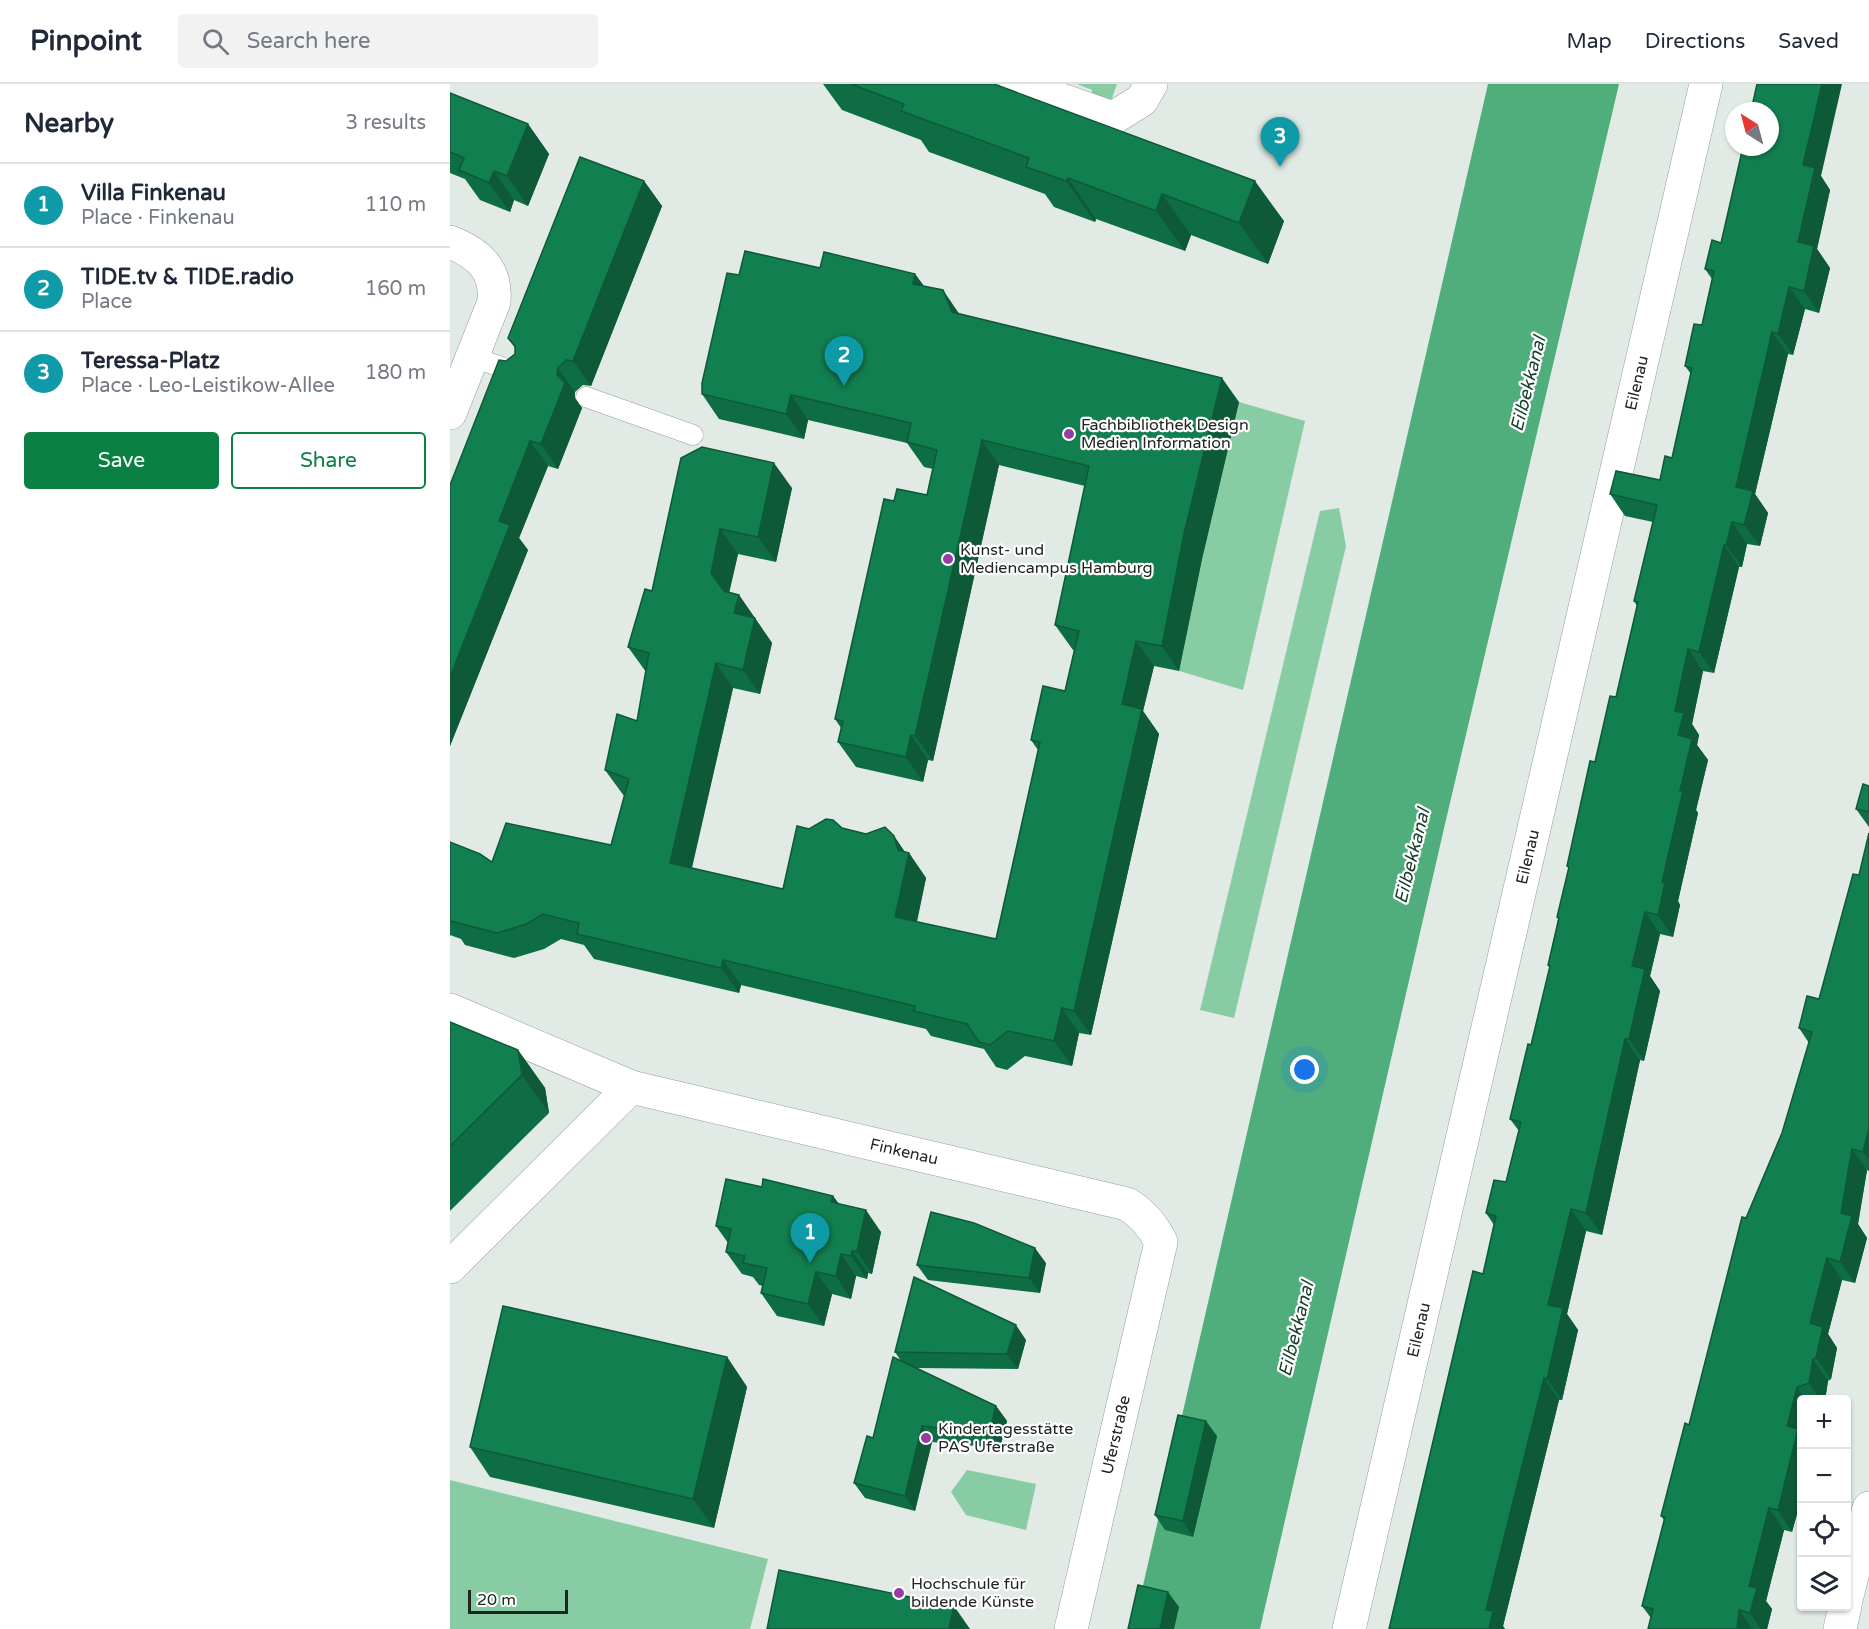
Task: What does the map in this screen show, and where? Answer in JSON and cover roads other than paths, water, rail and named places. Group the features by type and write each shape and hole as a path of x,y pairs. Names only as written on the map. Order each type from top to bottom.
{"street":[{"path":"1016,84 1113,118 1142,100 1151,84"},
{"name":"Eilenau","path":"1349,1629 1706,84"},
{"path":"450,242 478,257 492,282 494,302 450,413"},
{"name":"Finkenau","path":"450,1010 631,1088 1126,1204 1147,1221 1161,1242"},
{"path":"450,1268 631,1088"},
{"name":"Uferstraße","path":"1071,1629 1161,1242"},
{"path":"1851,1580 1869,1508"},
{"path":"1840,1629 1844,1611"}],"lane":[{"path":"473,357 521,374"},
{"path":"586,397 693,435"}],"water":[{"name":"Eilbekkanal","path":"1488,84 1619,84 1445,824 1260,1629 1133,1629"}],"place":[{"name":"Teressa-Platz","path":"1280,167"},
{"name":"TIDE.tv & TIDE.radio","path":"844,386"},
{"name":"Fachbibliothek Design Medien Information","path":"1069,434"},
{"name":"Kunst- und Mediencampus Hamburg","path":"948,559"},
{"name":"Villa Finkenau","path":"810,1263"},
{"name":"Kindertagesstätte PAS Uferstraße","path":"926,1438"},
{"name":"Hochschule für bildende Künste","path":"899,1593"}]}
